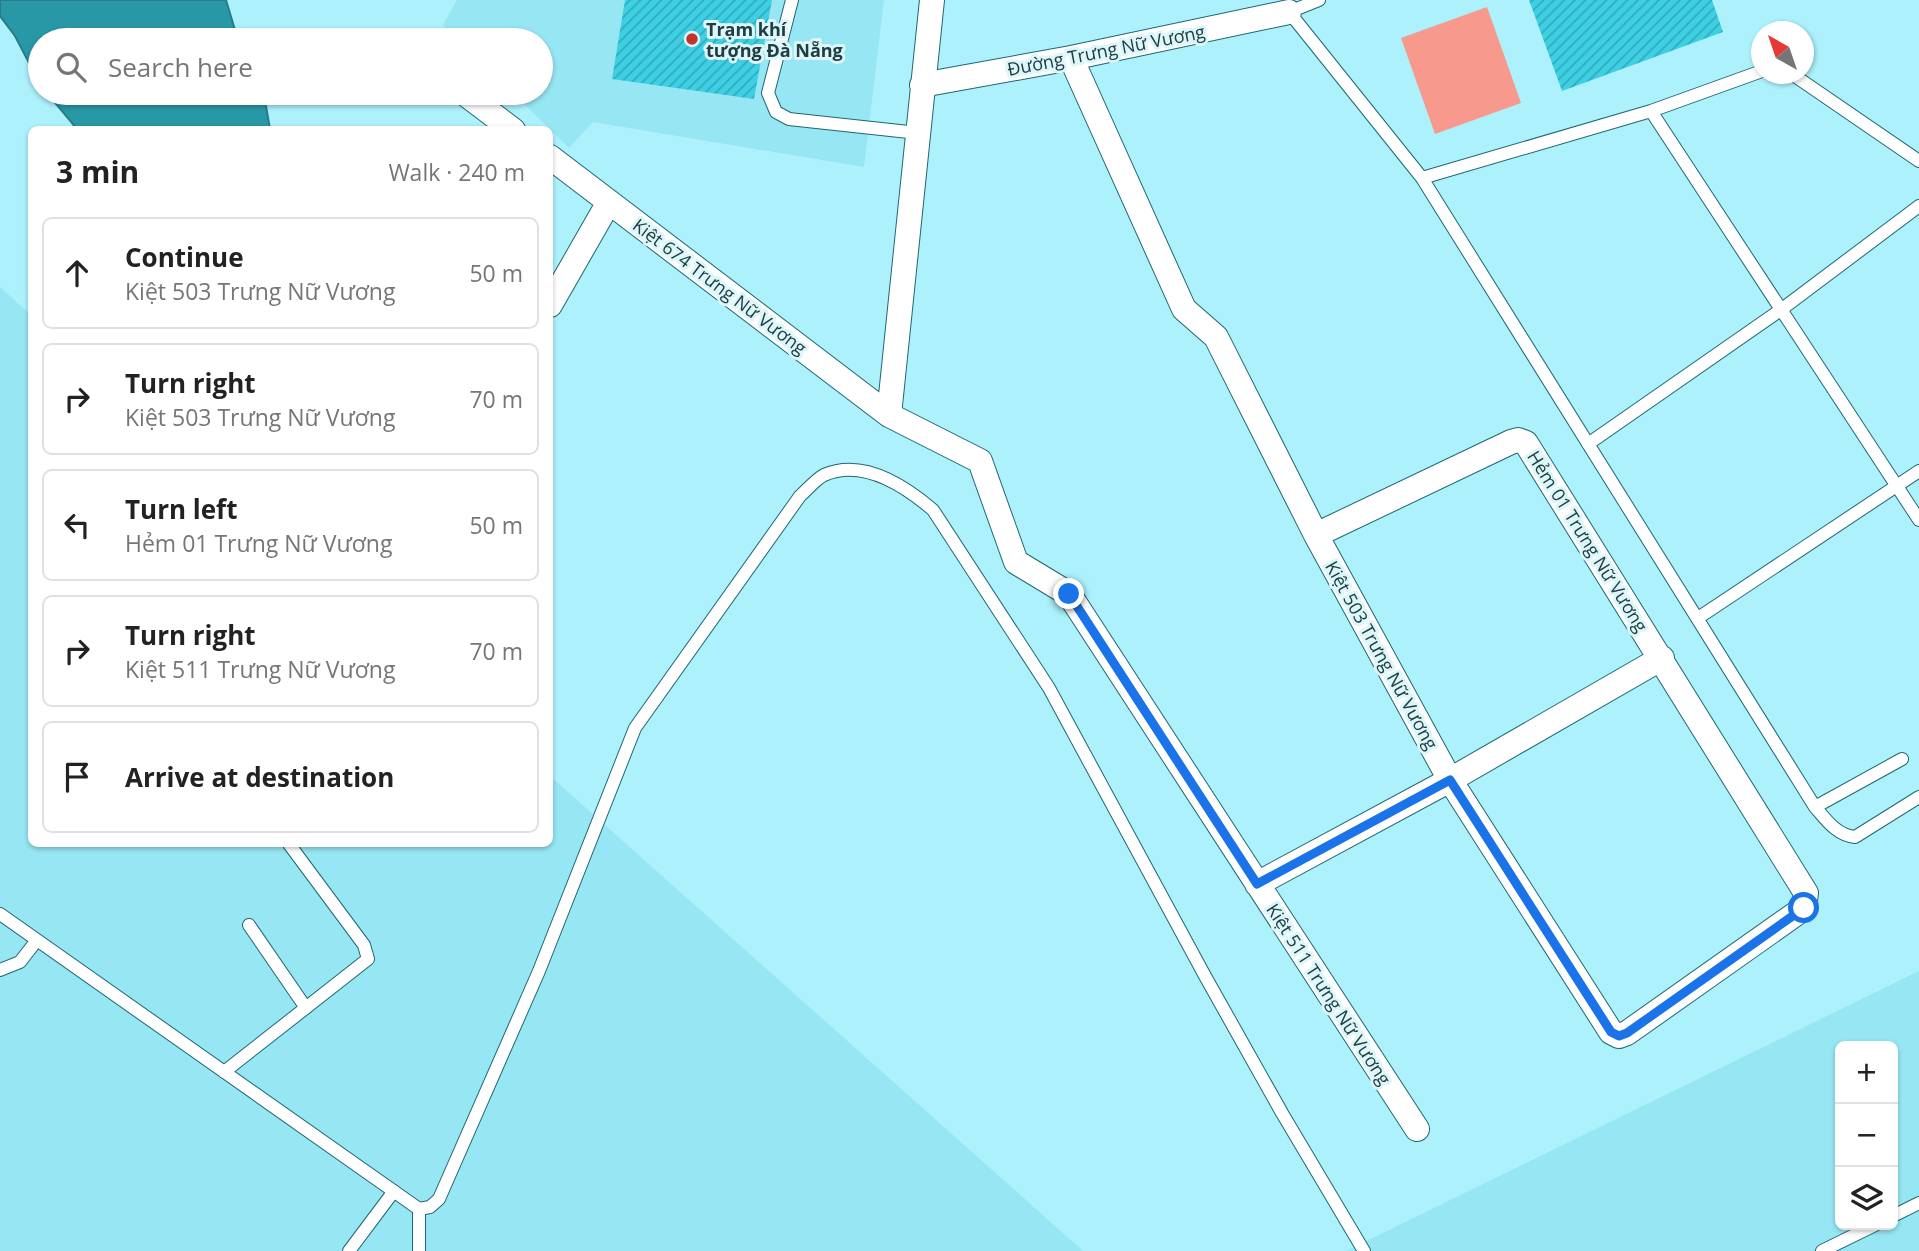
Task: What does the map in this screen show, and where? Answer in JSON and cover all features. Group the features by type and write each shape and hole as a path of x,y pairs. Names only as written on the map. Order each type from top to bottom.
{"street":[{"path":"890,415 932,0"},
{"name":"Đường Trưng Nữ Vương","path":"922,85 1071,58 1289,12"},
{"name":"Kiệt 503 Trưng Nữ Vương","path":"1071,58 1184,309 1216,337 1317,535 1450,780 1611,1032 1619,1036 1627,1033 1804,908"},
{"path":"480,105 508,126"},
{"name":"Kiệt 674 Trưng Nữ Vương","path":"553,159 890,415"},
{"path":"553,300 609,202"},
{"name":"Kiệt 511 Trưng Nữ Vương","path":"890,415 980,461 1016,562 1069,594 1417,1129"},
{"name":"Hẻm 01 Trưng Nữ Vương","path":"1317,535 1511,442 1518,440 1526,443 1806,893 1804,908"},
{"path":"1257,884 1450,780 1662,658"}],"lane":[{"path":"792,0 768,93 776,112 789,119 918,133"},
{"path":"1319,0 1289,12 1422,178 1815,807 1834,829 1845,836 1855,837 1919,797"},
{"path":"1422,178 1651,111 1751,75"},
{"path":"1807,84 1919,161"},
{"path":"1651,111 1919,520"},
{"path":"1588,443 1782,309 1919,206"},
{"path":"0,914 419,1209 430,1207 439,1199 539,971 635,728 800,496 823,475 847,470 872,472 912,492 933,510 1049,688 1205,975 1364,1251"},
{"path":"1698,618 1919,471"},
{"path":"1815,807 1902,760"},
{"path":"224,1072 368,959 364,944 291,847"},
{"path":"249,925 306,1008"},
{"path":"0,970 20,962 37,940"},
{"path":"349,1251 394,1191"},
{"path":"1898,1214 1919,1203"},
{"path":"419,1209 419,1251"},
{"path":"1822,1251 1865,1230"}],"shaded area":[{"path":"0,0 226,0 234,28 28,28 28,61 15,36 0,16"},
{"path":"457,0 884,0 864,167 593,122 569,148 553,132 553,126 547,126 525,105 553,105 553,28 446,28 443,25"},
{"path":"1487,7 1521,103 1435,134 1401,38"},
{"path":"57,105 266,105 269,126 74,126"},
{"path":"0,287 28,312 28,847 553,847 553,779 1083,1251 0,1251"},
{"path":"1919,971 1919,1251 1346,1251"}],"building":[{"name":"Trạm khí tượng Đà Nẵng","path":"625,0 772,0 754,99 612,79"},
{"path":"1529,0 1712,0 1723,32 1562,91"}],"place":[{"name":"Trạm khí tượng Đà Nẵng","path":"692,39"}],"route":[{"path":"1069,594 1257,884 1450,780 1611,1032 1619,1036 1804,908"}]}
